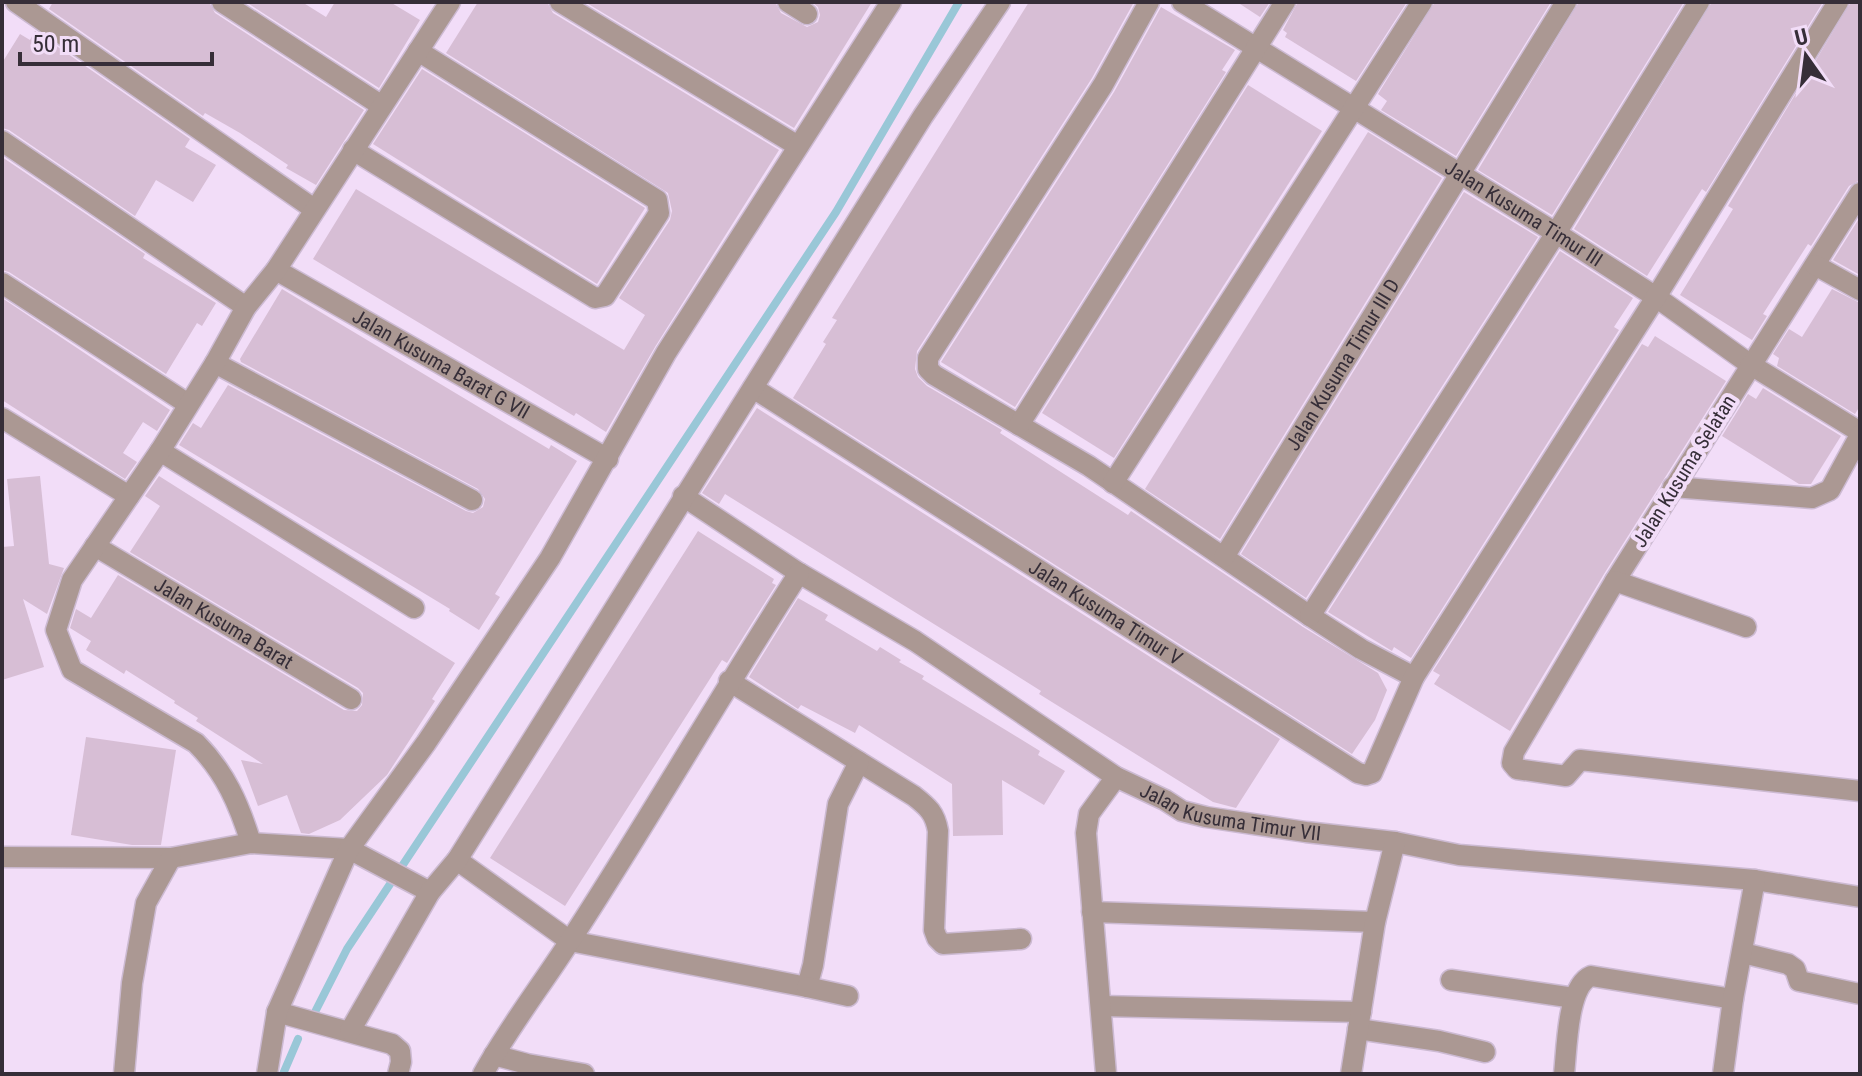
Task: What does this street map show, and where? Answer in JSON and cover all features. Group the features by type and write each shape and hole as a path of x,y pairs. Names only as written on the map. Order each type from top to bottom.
{"street":[{"path":"16,2 314,209"},
{"path":"222,2 382,106"},
{"path":"560,2 798,146"},
{"path":"788,2 807,14"},
{"path":"267,1074 277,1012 349,849 484,659 550,558 666,353 891,2"},
{"path":"350,1031 423,887 457,860 923,116 1000,2"},
{"path":"1149,2 1103,85 928,358 928,369 1113,483 1361,649 1414,677 1656,297 1838,2"},
{"name":"Jalan Kusuma Timur III","path":"1182,2 1556,233 1656,297 1751,365 1860,434"},
{"path":"1019,425 1285,2"},
{"path":"1113,483 1422,2"},
{"name":"Jalan Kusuma Timur III D","path":"1224,557 1566,2"},
{"path":"1310,616 1556,233 1699,2"},
{"path":"251,843 224,775 196,743 72,670 56,630 72,580 160,451 246,307 276,270 448,3"},
{"path":"353,150 595,298 605,296 659,213 657,200 418,51"},
{"path":"2,141 246,307"},
{"name":"Jalan Kusuma Selatan","path":"1860,193 1615,581 1514,752 1512,763 1525,772 1566,776 1580,760 1860,791"},
{"path":"1815,265 1860,290"},
{"name":"Jalan Kusuma Barat G VII","path":"276,270 608,459"},
{"path":"2,283 188,404"},
{"path":"215,363 472,500"},
{"name":"Jalan Kusuma Timur V","path":"753,388 1358,773 1372,773 1414,677"},
{"path":"2,418 129,496"},
{"path":"1673,487 1812,498 1830,490 1860,434"},
{"path":"160,451 414,608"},
{"name":"Jalan Kusuma Timur VII","path":"683,496 799,573 915,641 1116,777 1182,811 1306,832 1395,842 1459,855 1755,880 1860,897"},
{"name":"Jalan Kusuma Barat","path":"95,546 351,699"},
{"path":"483,1074 570,941 799,573"},
{"path":"1615,581 1746,627"},
{"path":"729,681 931,809 938,831 934,930 943,944 1021,939"},
{"path":"807,987 838,804 859,762"},
{"path":"1106,1074 1086,833 1089,814 1116,777"},
{"path":"1351,1074 1375,922 1395,842"},
{"path":"2,857 171,858 251,843 349,849 423,887"},
{"path":"124,1074 132,983 146,903 171,858"},
{"path":"457,860 570,941 848,996"},
{"path":"1723,1074 1755,880"},
{"path":"1092,912 1375,922"},
{"path":"1743,953 1788,964 1795,969 1799,981 1860,994"},
{"path":"1564,1074 1574,998 1579,985 1591,976 1733,999"},
{"path":"1451,980 1574,998"},
{"path":"1101,1006 1359,1020 1485,1052"},
{"path":"277,1012 392,1044 400,1051 398,1074"},
{"path":"494,1055 584,1074"}],"building":[{"path":"53,2 209,2 215,13 364,110 316,185 286,168 288,165 240,133 205,113 203,116 49,9"},
{"path":"246,2 302,2 326,17 335,2 390,2 420,20 379,88"},
{"path":"478,2 547,2 553,13 779,150 655,347 606,432 576,413 574,416 313,259 356,189 624,350 645,315 619,298 670,220 672,211 668,193 446,53"},
{"path":"585,2 775,2 781,13 807,27 818,22 820,15 818,7 812,2 872,2 794,128"},
{"path":"1029,2 1134,2 1092,78 917,351 915,369 918,377 927,386 1002,430 1000,433 1128,515 1131,511 1303,627 1378,673 1387,690 1375,720 1352,754 793,398 826,344 823,342 837,320 832,318"},
{"path":"1237,2 1270,2 1260,17"},
{"path":"1298,2 1407,2 1356,81 1285,37 1287,33 1283,30"},
{"path":"1435,2 1551,2 1456,156 1381,110 1387,101 1378,94"},
{"path":"1579,2 1684,2 1552,215 1478,170"},
{"path":"1712,2 1823,2 1706,192 1702,189 1647,276 1574,229"},
{"path":"1851,2 1860,2 1860,180 1849,186 1811,246 1808,244 1763,314 1767,316 1752,340 1680,295 1733,209 1728,206"},
{"path":"1161,7 1235,50 1222,70 1226,72 1015,407 941,362 1114,92"},
{"path":"35,31 190,139 185,147 216,165 193,202 156,180 135,216 2,128 2,63 20,34 30,40"},
{"path":"422,69 645,208 597,284 373,144"},
{"path":"1248,85 1322,131 1114,458 1042,413"},
{"path":"1368,132 1442,178 1220,539 1145,489"},
{"path":"2,157 145,254 143,258 216,303 202,326 197,323 166,374 2,270"},
{"path":"1464,192 1538,237 1306,598 1241,554"},
{"path":"1860,217 1860,275 1833,260"},
{"path":"1560,251 1633,298 1614,327 1619,330 1411,658 1394,647 1392,651 1328,612"},
{"path":"282,289 549,449 551,445 577,461 495,594 500,597 479,630 450,609 179,445 193,423 201,428 228,385 466,511 473,513 483,507 485,499 478,489 241,362"},
{"path":"1832,289 1860,303 1860,406 1855,414 1777,366 1779,358 1773,354 1789,329 1802,337"},
{"path":"2,298 170,410 157,431 143,422 123,453 137,462 125,479 2,400"},
{"path":"1655,336 1726,381 1604,574 1510,731 1434,684 1440,675 1433,671 1642,344 1648,347"},
{"path":"1763,388 1841,436 1811,484 1799,484 1722,436 1748,394 1756,399"},
{"path":"757,408 1280,739 1236,808 1213,802 725,494 719,504 702,493"},
{"path":"40,476 49,564 64,568 47,614 23,599 44,667 2,680 2,547 14,546 7,479"},
{"path":"159,476 455,663 432,699 435,701 387,775 340,820 309,834 301,833 287,795 258,806 241,760 263,764 196,721 198,718 175,701 126,670 124,674 86,650 91,641 70,628 76,609 91,618 118,575 344,710 357,711 362,705 363,693 358,688 130,552 160,506 145,496"},
{"path":"698,531 774,579 772,583 776,585 727,663 722,660 565,906 490,858"},
{"path":"798,598 828,615 825,620 877,651 880,647 901,660 899,662 924,676 922,679 1040,751 1038,755 1065,771 1044,805 1002,780 1003,835 953,836 952,784 859,725 855,733 801,705 798,709 749,677"},
{"path":"86,737 176,750 161,845 132,845 71,835"}],"waterway":[{"path":"316,1010 347,949 836,212 959,2"},
{"path":"283,1074 298,1039"}]}
